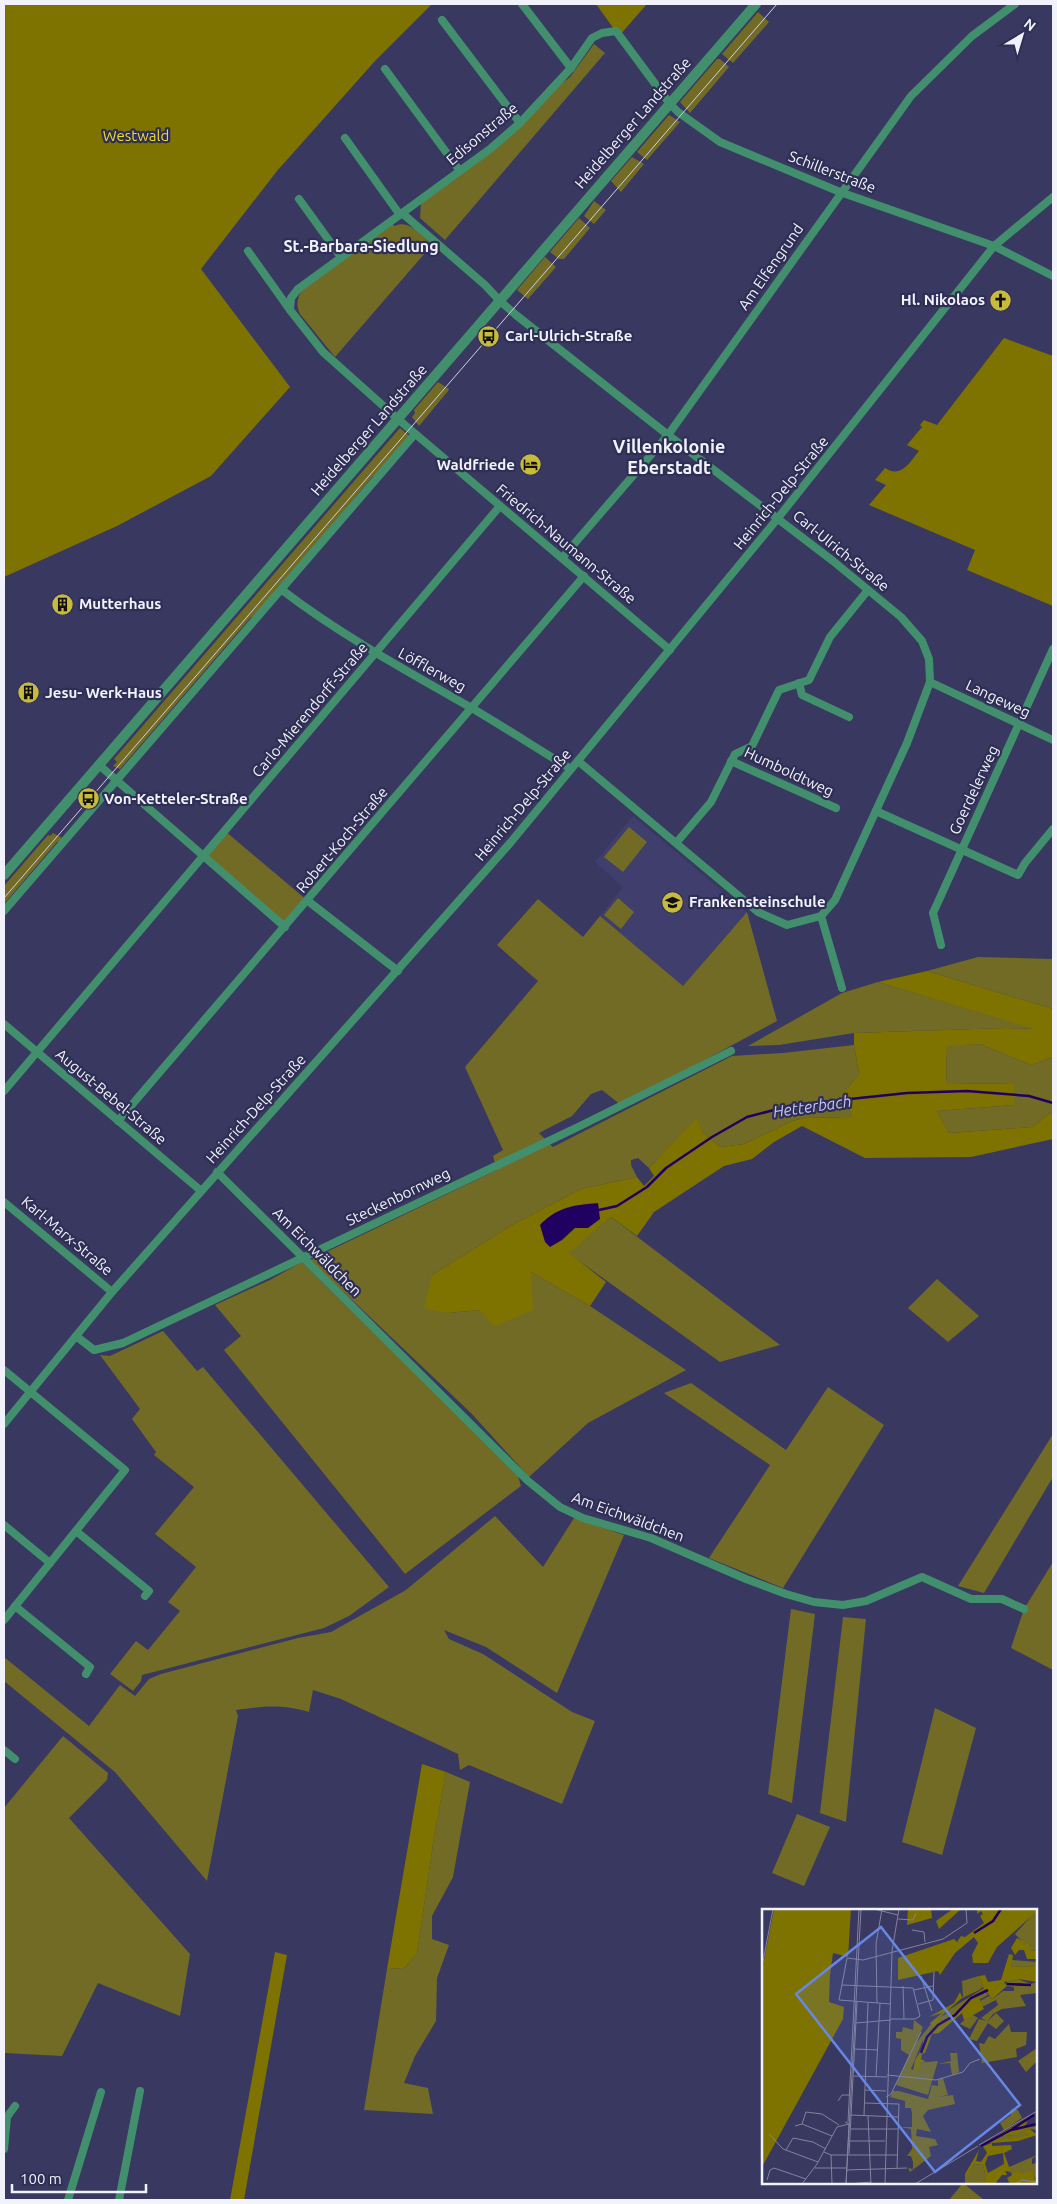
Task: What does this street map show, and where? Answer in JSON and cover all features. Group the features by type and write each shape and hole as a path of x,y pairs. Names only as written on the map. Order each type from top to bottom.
{"street":[{"path":"522,4 571,68"},
{"name":"Heidelberger Landstraße","path":"4,875 399,420 756,4"},
{"name":"Am Elfengrund","path":"562,558 668,435 739,338 840,192 911,96 972,36 1015,4"},
{"path":"442,20 520,123"},
{"name":"Edisonstraße","path":"290,310 291,298 298,289 460,171 520,123 571,68 592,38 602,33 616,31 670,104"},
{"path":"385,69 460,171"},
{"name":"Schillerstraße","path":"670,104 678,112 720,142 840,192 994,246 1053,276"},
{"name":"Carl-Ulrich-Straße","path":"345,138 401,214 485,285 500,301 668,435 778,518 868,590 901,617 922,641 929,659 930,682 907,742 876,812 835,900 821,916"},
{"name":"Heinrich-Delp-Straße","path":"4,1424 112,1292 200,1190 485,873 778,518 994,246 1053,197"},
{"path":"299,198 341,257"},
{"path":"248,251 323,352 399,420"},
{"name":"Friedrich-Naumann-Straße","path":"399,420 670,650"},
{"path":"4,911 415,434"},
{"name":"Carlo-Mierendorff-Straße","path":"4,1091 500,506"},
{"name":"Robert-Koch-Straße","path":"118,1121 308,902 584,576"},
{"name":"Löfflerweg","path":"282,590 311,613 375,654 472,708 571,769"},
{"name":"Humboldtweg","path":"677,842 711,802 735,754 752,746 779,690 809,680 830,637 868,590"},
{"name":"Goerdelerweg","path":"941,945 933,913 1053,649"},
{"name":"Langeweg","path":"930,682 1053,740"},
{"path":"799,683 802,695 849,717"},
{"path":"578,761 677,842 758,912 787,925 821,916 842,988"},
{"name":"Humboldtweg","path":"731,761 836,808"},
{"path":"99,764 285,927"},
{"path":"876,812 1018,875 1025,863 1053,829"},
{"path":"308,902 398,971"},
{"name":"August-Bebel-Straße","path":"4,1024 200,1190"},
{"name":"Steckenbornweg","path":"76,1336 94,1350 122,1343 578,1127 731,1051"},
{"name":"Am Eichwäldchen","path":"217,1172 528,1481 560,1507 584,1518 651,1538 762,1585 814,1602 843,1605 866,1601 922,1577 972,1599 1002,1599 1024,1609"},
{"name":"Karl-Marx-Straße","path":"4,1202 112,1292"},
{"path":"4,1370 125,1470 4,1620"},
{"path":"4,1526 50,1563"},
{"path":"76,1531 149,1591 145,1596"},
{"path":"15,1606 90,1667 86,1674"},
{"path":"4,1750 15,1760"},
{"path":"118,2200 140,2091"},
{"path":"68,2200 101,2092"},
{"path":"4,2149 7,2117 16,2106"}],"shaded area":[{"path":"758,12 769,22 733,63 722,54"},
{"path":"594,44 605,53 445,240 420,218 421,203 522,126 561,84 570,77"},
{"path":"717,59 720,59 729,67 690,113 680,102"},
{"path":"669,115 680,122 647,160 637,152"},
{"path":"632,157 644,164 621,192 611,181"},
{"path":"594,201 606,210 594,224 584,216"},
{"path":"579,218 590,228 564,259 559,259 550,252"},
{"path":"392,224 410,227 420,233 432,245 335,357 300,314 298,302 301,291"},
{"path":"545,257 556,267 528,299 517,290"},
{"path":"438,382 449,389 419,426 412,417 415,413 414,410"},
{"path":"400,428 410,436 375,478 373,476 254,618 251,617 120,769 113,766 117,762 114,759"},
{"name":"Frankensteinschule","path":"633,816 747,912 683,986 600,916 623,887 595,862"},
{"path":"629,827 647,842 623,872 604,857"},
{"path":"225,831 308,901 285,927 203,856"},
{"path":"53,833 64,839 60,843 57,842 4,904 4,886 48,835 50,836"},
{"path":"618,898 634,912 621,929 604,915"},
{"path":"538,899 583,937 600,916 683,986 747,912 777,1021 621,1105 602,1090 591,1094 572,1116 539,1133 553,1147 732,1056 783,1053 854,1045 859,1074 843,1093 852,1117 804,1118 792,1121 744,1144 720,1147 703,1132 697,1119 649,1168 638,1158 631,1160 631,1165 637,1177 581,1189 514,1224 432,1275 448,1313 480,1310 531,1272 590,1306 686,1370 588,1423 529,1477 471,1413 310,1260 497,1170 493,1156 503,1150 465,1067 538,981 497,945"},
{"path":"978,957 1053,959 1053,1009 927,971"},
{"path":"878,982 1036,1029 1006,1028 854,1033 779,1045 748,1046 842,993"},
{"path":"980,1044 1031,1065 1053,1057 1053,1111 1032,1127 949,1133 937,1111 1014,1105 1013,1084 946,1083 947,1045"},
{"path":"598,1203 600,1219 588,1228 575,1228 562,1240 550,1247 545,1242 540,1225 546,1219 566,1208"},
{"path":"611,1217 780,1345 720,1362 568,1253"},
{"path":"302,1262 518,1476 521,1486 405,1574 224,1350 241,1336 215,1305 270,1280"},
{"path":"937,1279 979,1316 948,1342 908,1308"},
{"path":"163,1331 197,1371 203,1367 389,1587 349,1616 324,1628 142,1675 141,1681 133,1691 110,1674 136,1641 148,1650 180,1611 168,1602 196,1567 155,1534 194,1487 154,1455 156,1452 132,1419 140,1409 100,1355 110,1356"},
{"path":"691,1383 786,1450 828,1387 884,1425 783,1588 709,1558 770,1465 664,1393"},
{"path":"1053,1434 1053,1477 984,1593 958,1586"},
{"path":"495,1516 543,1567 574,1518 624,1535 557,1693 486,1647 444,1630 449,1639 483,1654 572,1712 595,1721 562,1804 469,1765 460,1770 458,1754 341,1699 313,1690 309,1712 273,1706 236,1710 238,1716 207,1881 115,1772 4,1681 4,1657 89,1726 120,1685 135,1696 149,1679 161,1674 298,1638 331,1632 406,1590"},
{"path":"1053,1562 1053,1670 1011,1648 1024,1609"},
{"path":"791,1609 815,1614 792,1803 768,1794"},
{"path":"843,1617 866,1619 846,1822 820,1813"},
{"path":"935,1708 976,1728 942,1855 902,1842"},
{"path":"63,1736 108,1773 107,1780 69,1818 190,1954 180,2016 98,1983 62,2056 4,2053 4,1808"},
{"path":"446,1772 470,1782 453,1877 432,1916 432,1939 449,1945 437,1978 436,2021 415,2056 404,2083 428,2088 433,2114 364,2110 387,1969 404,1968 417,1954 434,1837"},
{"path":"797,1814 830,1827 804,1886 772,1873"},
{"path":"964,2184 984,2200 949,2200"}],"green space":[{"name":"Westwald","path":"4,4 432,4 375,61 277,171 201,269 290,387 211,476 117,526 4,577"},
{"path":"596,4 647,4 619,36"},
{"path":"1004,338 1053,356 1053,606 967,570 975,550 869,505 886,485 875,480 885,468 896,472 909,464 919,451 907,445 922,427 920,425 924,420 937,425"},
{"path":"927,971 1053,1009 1053,1057 1031,1065 980,1044 947,1046 946,1083 1014,1084 1014,1105 937,1111 949,1133 1032,1127 1053,1111 1053,1139 971,1157 865,1158 802,1126 774,1142 752,1159 724,1166 654,1212 637,1236 611,1217 569,1253 606,1282 590,1306 531,1272 533,1310 494,1326 480,1310 448,1313 424,1308 432,1275 514,1224 581,1189 637,1177 644,1186 654,1176 649,1168 697,1118 703,1132 720,1147 744,1144 792,1121 804,1118 852,1117 843,1093 859,1074 854,1033 1006,1028 1034,1029 878,982"},
{"path":"422,1764 446,1772 434,1837 417,1954 404,1968 387,1969"},
{"path":"275,1952 287,1955 244,2200 230,2200"}],"waterway":[{"name":"Hetterbach","path":"599,1210 617,1206 647,1187 666,1168 712,1137 747,1117 793,1105 907,1093 967,1091 1029,1096 1053,1103"}],"tram line":[{"path":"4,898 777,4"}],"place":[{"name":"Hl. Nikolaos","path":"1001,300"},
{"name":"Carl-Ulrich-Straße","path":"489,336"},
{"name":"Waldfriede","path":"531,465"},
{"name":"Mutterhaus","path":"63,604"},
{"name":"Jesu- Werk-Haus","path":"29,693"},
{"name":"Von-Ketteler-Straße","path":"88,799"},
{"name":"Frankensteinschule","path":"673,902"}],"district":[{"name":"St.-Barbara-Siedlung","path":"361,246"},
{"name":"Villenkolonie Eberstadt","path":"669,457"}]}
